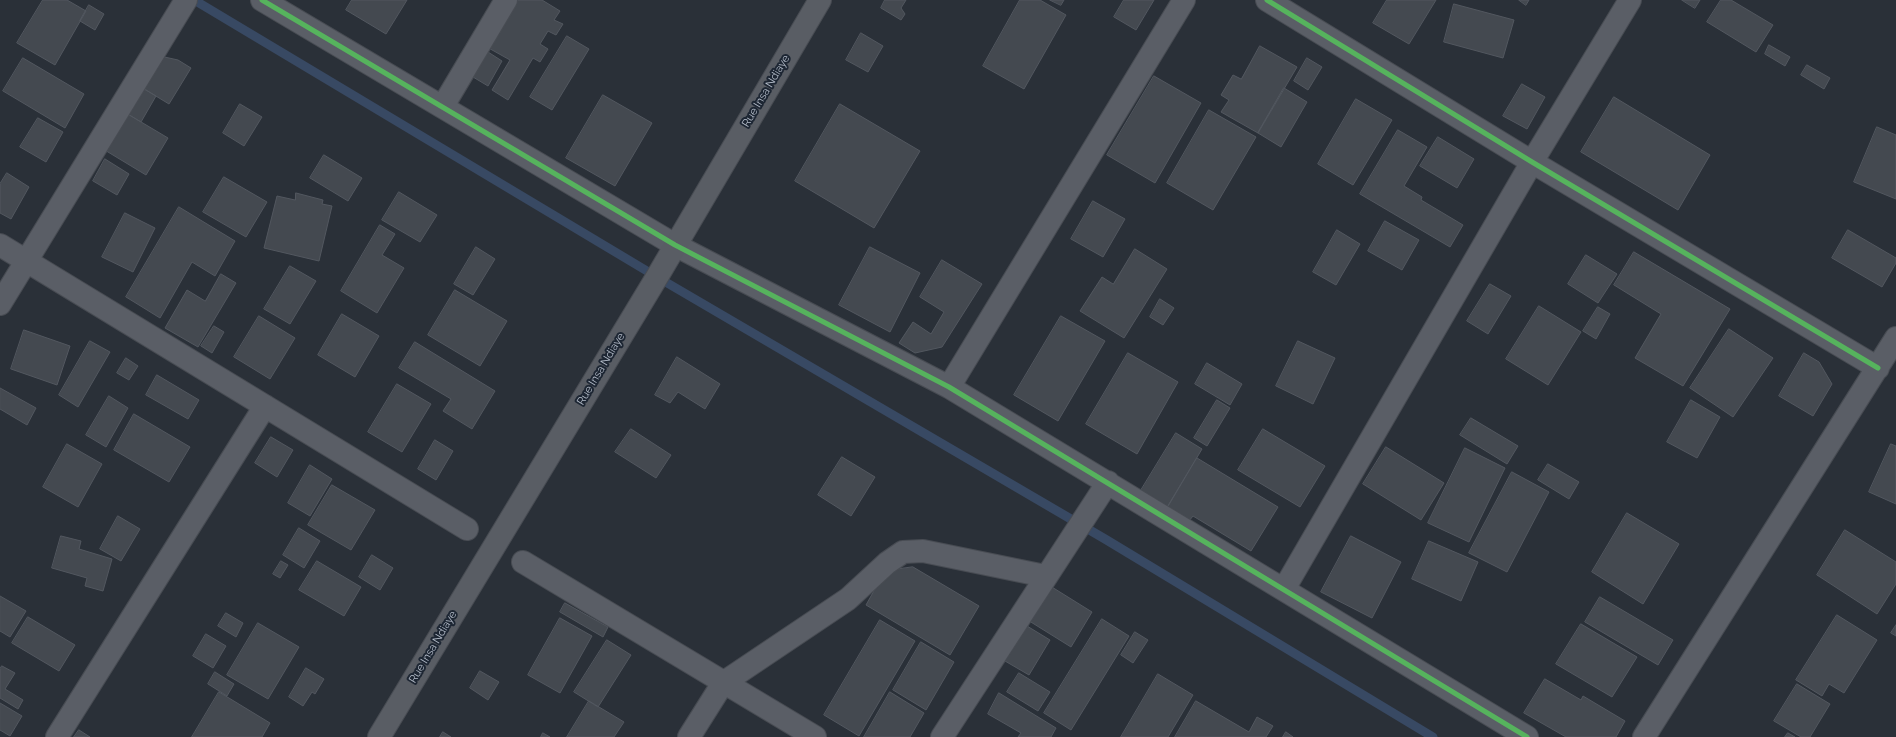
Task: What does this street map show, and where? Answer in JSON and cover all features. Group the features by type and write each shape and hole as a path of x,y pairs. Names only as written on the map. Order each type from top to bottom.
{"main road":[{"name":"Rue Insa Ndiaye","path":"379,737 675,245 820,0"}],"street":[{"path":"0,304 186,0"},
{"path":"262,0 675,245 949,387 1527,737"},
{"path":"443,106 506,0"},
{"path":"949,387 1184,0"},
{"path":"1267,0 1532,162 1878,368"},
{"path":"1284,589 1532,162 1630,0"},
{"path":"0,245 467,529"},
{"path":"1644,737 1896,338"},
{"path":"57,737 265,406"},
{"path":"942,737 1045,576 1108,482"},
{"path":"689,737 723,683 848,598 887,563 904,552 923,551 1045,576"},
{"path":"523,562 815,737"}],"building":[{"path":"43,0 67,0 86,11 55,65 17,43"},
{"path":"352,0 407,0 386,34 346,10"},
{"path":"513,0 542,0 560,11 554,20 563,24 556,35 548,31 540,44 548,49 540,62 533,58 508,100 492,90 510,60 485,46"},
{"path":"885,0 906,0 901,8 905,14 901,20 881,8"},
{"path":"1020,0 1040,0 1066,15 1024,89 983,66"},
{"path":"1050,0 1064,0 1061,5"},
{"path":"1124,0 1154,0 1136,30 1114,17"},
{"path":"1387,0 1436,0 1409,44 1373,23"},
{"path":"1519,0 1529,0 1526,5"},
{"path":"1682,0 1700,0 1695,8"},
{"path":"1721,0 1731,0 1773,25 1756,52 1707,22"},
{"path":"1454,4 1514,20 1503,58 1444,42"},
{"path":"89,5 104,14 95,30 80,21"},
{"path":"861,33 883,46 868,72 846,60"},
{"path":"567,36 589,49 552,110 530,97"},
{"path":"1769,45 1790,57 1785,66 1765,54"},
{"path":"1260,46 1297,67 1258,133 1221,112 1229,100 1221,95 1233,75 1241,79"},
{"path":"488,52 502,61 488,86 473,77"},
{"path":"160,56 178,60 191,68 169,104 141,87"},
{"path":"23,58 84,94 65,128 3,91"},
{"path":"1307,58 1322,67 1308,90 1294,81"},
{"path":"1807,65 1830,78 1824,89 1801,75"},
{"path":"1154,76 1201,103 1155,183 1107,155"},
{"path":"1522,84 1545,97 1527,129 1503,116"},
{"path":"141,87 156,96 141,122 126,113"},
{"path":"1284,88 1307,102 1281,147 1258,133"},
{"path":"603,95 652,123 615,186 566,158"},
{"path":"1614,97 1710,155 1678,210 1581,152"},
{"path":"1356,99 1392,120 1353,185 1318,164"},
{"path":"240,104 262,117 244,146 223,133"},
{"path":"840,104 920,151 874,228 795,181"},
{"path":"1209,110 1256,137 1213,210 1167,183"},
{"path":"126,113 168,138 146,175 103,149"},
{"path":"38,118 63,132 46,162 20,147"},
{"path":"1877,127 1896,135 1896,199 1854,182"},
{"path":"1398,130 1427,147 1404,186 1422,197 1421,200 1463,225 1450,247 1360,194"},
{"path":"1438,137 1474,159 1457,188 1420,166"},
{"path":"324,155 362,178 348,201 310,178"},
{"path":"105,159 129,174 117,195 93,181"},
{"path":"7,173 29,187 11,219 0,213 0,184"},
{"path":"224,177 267,202 246,237 203,212"},
{"path":"399,192 437,215 420,242 382,220"},
{"path":"296,193 323,200 322,204 332,206 319,261 264,248 277,196 295,200"},
{"path":"1093,201 1125,219 1103,257 1071,239"},
{"path":"179,207 235,241 215,276 192,262 160,318 126,297"},
{"path":"125,213 155,228 133,272 102,257"},
{"path":"1385,221 1419,240 1402,270 1368,251"},
{"path":"380,225 395,234 382,255 404,268 377,313 341,291"},
{"path":"1337,230 1360,244 1336,285 1313,272"},
{"path":"1848,230 1896,258 1896,263 1882,287 1832,258"},
{"path":"476,247 495,259 473,295 454,284"},
{"path":"870,247 920,273 890,332 839,305"},
{"path":"1135,249 1167,269 1124,338 1080,311 1102,277 1113,284"},
{"path":"1634,252 1730,309 1683,386 1635,358 1661,314 1614,285"},
{"path":"1586,255 1617,274 1598,303 1568,284"},
{"path":"942,260 982,284 942,347 915,353 899,343 913,322 931,334 944,312 920,297"},
{"path":"290,266 316,281 290,324 264,309"},
{"path":"221,274 236,283 198,347 165,328 187,290 205,301"},
{"path":"1490,284 1511,296 1488,334 1467,321"},
{"path":"455,290 507,321 480,366 428,335"},
{"path":"1160,299 1174,308 1163,325 1150,317"},
{"path":"1539,306 1581,332 1548,385 1506,359"},
{"path":"1598,307 1610,314 1596,339 1583,331"},
{"path":"342,314 379,336 355,377 318,355"},
{"path":"259,316 295,338 270,379 234,357"},
{"path":"1061,316 1105,341 1058,421 1014,395"},
{"path":"214,326 224,332 212,353 201,346"},
{"path":"1729,329 1773,358 1733,417 1690,388"},
{"path":"24,330 70,346 57,385 11,369"},
{"path":"90,341 110,352 78,407 59,395"},
{"path":"1298,341 1335,358 1313,404 1276,386"},
{"path":"415,342 495,391 472,429 443,411 451,399 399,368"},
{"path":"1128,353 1178,382 1137,454 1086,424"},
{"path":"1804,353 1819,362 1832,384 1813,416 1779,396"},
{"path":"677,357 720,384 705,409 678,392 670,403 655,395"},
{"path":"126,358 138,366 129,380 117,373"},
{"path":"1207,363 1242,384 1230,405 1195,384"},
{"path":"157,375 199,400 188,419 146,395"},
{"path":"397,384 431,404 402,452 368,432"},
{"path":"0,388 36,408 27,425 0,409"},
{"path":"109,396 128,408 106,447 86,435"},
{"path":"1217,400 1230,408 1207,446 1194,438"},
{"path":"1691,400 1720,417 1697,458 1667,442"},
{"path":"134,414 190,447 169,482 114,450"},
{"path":"1471,418 1518,446 1507,464 1460,435"},
{"path":"631,429 671,455 656,478 615,452"},
{"path":"1263,429 1325,466 1300,507 1238,470"},
{"path":"1176,433 1202,449 1167,508 1140,492"},
{"path":"271,437 293,450 277,477 255,463"},
{"path":"435,440 453,451 436,480 418,469"},
{"path":"67,444 102,464 78,507 43,487"},
{"path":"1891,444 1896,446 1896,504 1869,492"},
{"path":"1386,447 1444,483 1421,520 1363,484"},
{"path":"1465,448 1505,468 1469,542 1428,523"},
{"path":"842,457 875,477 851,516 818,495"},
{"path":"1197,458 1278,507 1251,551 1193,516 1189,521 1167,508"},
{"path":"1548,464 1579,482 1569,499 1538,480"},
{"path":"310,465 332,479 310,516 288,503"},
{"path":"1512,472 1549,492 1507,572 1469,553"},
{"path":"332,485 375,510 351,550 308,525"},
{"path":"1627,513 1679,544 1643,604 1592,572"},
{"path":"118,516 140,529 121,561 100,549"},
{"path":"299,528 320,541 304,568 283,555"},
{"path":"1845,530 1896,562 1896,584 1877,614 1817,575"},
{"path":"61,536 81,541 79,549 112,559 103,591 85,586 87,578 52,568"},
{"path":"1351,536 1401,562 1372,618 1321,592"},
{"path":"1429,541 1478,562 1461,601 1412,579"},
{"path":"372,555 393,568 380,590 359,577"},
{"path":"281,561 288,565 280,578 273,574"},
{"path":"317,561 361,587 344,616 299,590"},
{"path":"913,567 979,606 950,655 866,605 885,571"},
{"path":"1047,584 1092,612 1071,647 1026,619"},
{"path":"0,596 26,611 10,637 0,631"},
{"path":"1600,597 1673,640 1658,665 1585,622"},
{"path":"565,603 608,627 603,637 560,612"},
{"path":"226,613 243,623 236,637 218,626"},
{"path":"1837,615 1877,640 1844,693 1829,684 1822,696 1796,680"},
{"path":"28,617 75,645 59,671 12,643"},
{"path":"560,618 592,636 560,693 528,675"},
{"path":"1102,619 1129,636 1071,730 1044,713"},
{"path":"880,620 915,641 859,736 824,715"},
{"path":"258,623 299,647 268,699 227,675"},
{"path":"1581,624 1637,657 1612,697 1556,664"},
{"path":"1896,625 1896,636 1891,633"},
{"path":"1027,626 1050,640 1029,675 1005,661"},
{"path":"1135,632 1148,640 1133,663 1121,655"},
{"path":"206,634 226,646 213,668 193,656"},
{"path":"607,640 631,655 598,707 574,692"},
{"path":"921,642 954,662 926,710 893,690"},
{"path":"2,666 15,673 5,689 23,700 18,709 0,698 0,669"},
{"path":"306,668 324,679 315,694 312,692 303,706 289,697"},
{"path":"480,671 499,682 488,700 470,688"},
{"path":"215,672 234,684 227,696 208,684"},
{"path":"1019,673 1050,692 1038,711 1007,692"},
{"path":"1158,674 1193,695 1168,737 1121,737"},
{"path":"1545,679 1581,700 1583,696 1625,721 1616,737 1566,737 1524,713"},
{"path":"1797,684 1830,704 1810,737 1801,737 1774,721"},
{"path":"219,692 270,723 262,737 192,737"},
{"path":"890,692 924,713 910,737 864,737"},
{"path":"999,693 1056,728 1051,737 1018,737 1021,733 988,714"},
{"path":"589,701 624,722 614,737 567,737"},
{"path":"1196,701 1249,732 1257,717 1273,726 1266,737 1175,737"},
{"path":"0,703 22,716 10,736 0,730"},
{"path":"79,730 90,737 74,737"},
{"path":"443,732 451,737 440,737"},
{"path":"1286,732 1293,737 1283,737"},
{"path":"543,733 550,737 541,737"},
{"path":"1788,733 1795,737 1785,737"}],"waterway":[{"path":"194,0 657,277 1105,539 1433,737"}],"cycle path":[{"path":"262,0 675,245 949,387 1527,737"},
{"path":"1267,0 1532,162 1878,368"}]}
